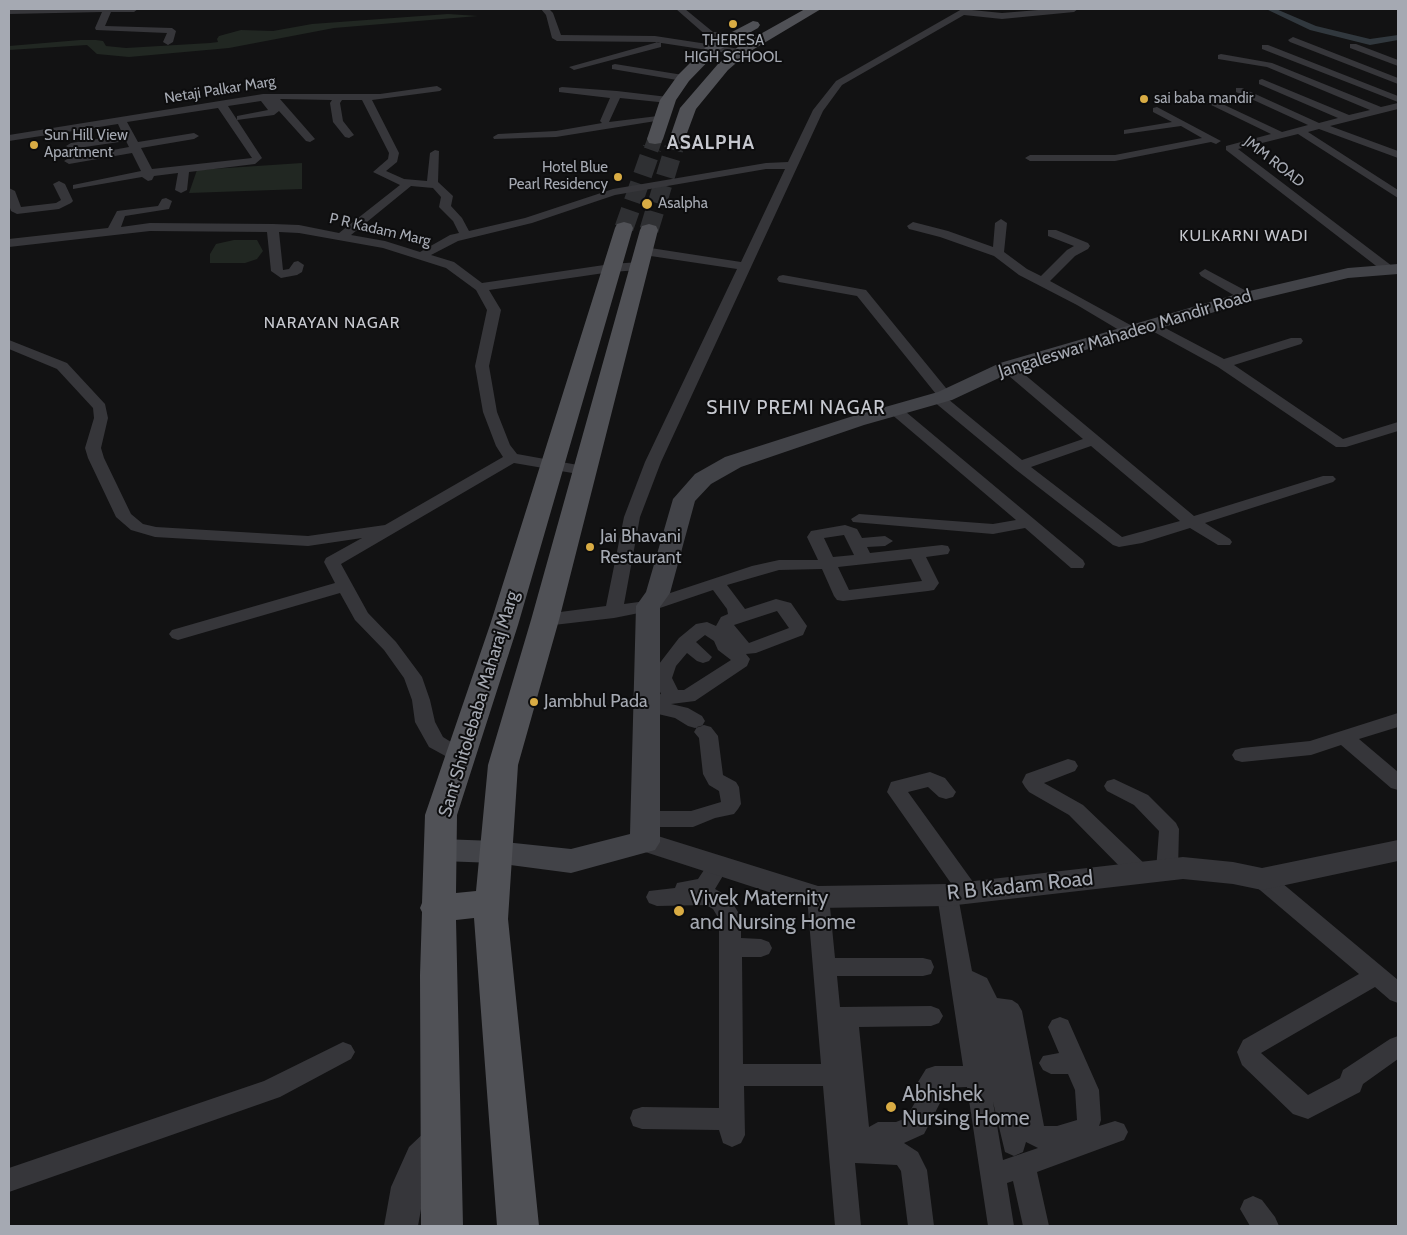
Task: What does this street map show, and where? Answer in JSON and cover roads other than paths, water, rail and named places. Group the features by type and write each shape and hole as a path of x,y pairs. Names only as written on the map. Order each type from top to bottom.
{"main road":[{"path":"677,140 688,108 723,66 740,52 814,9"},
{"path":"655,139 668,100 682,78 714,47 768,17"},
{"name":"Sant Shitolebaba Maharaj Marg","path":"442,1226 439,1140 438,908 441,815 554,466 624,228"},
{"path":"614,260 644,250"},
{"path":"518,1226 500,1041 491,903 503,764 545,620 644,250"},
{"name":"Jangaleswar Mahadeo Mandir Road","path":"646,831 648,606 658,593 684,499 704,479 733,462 895,410 942,397 1007,367 1247,297 1348,273 1393,269"},
{"path":"441,850 495,852 571,860 646,831"},
{"path":"438,908 491,903"}],"street":[{"path":"9,11 134,9"},
{"path":"545,9 550,15 557,38 674,41 740,52"},
{"path":"680,9 711,35 735,35"},
{"path":"614,612 632,517 654,462 818,110 839,83 965,10 1002,16 1074,9"},
{"path":"108,10 98,28 172,31 168,42"},
{"path":"14,22 25,12"},
{"path":"1293,40 1398,81"},
{"path":"574,67 674,41"},
{"path":"1352,46 1398,63"},
{"path":"1265,47 1398,99"},
{"path":"1221,57 1269,65 1391,117"},
{"path":"615,67 682,78"},
{"path":"1262,82 1349,119"},
{"name":"Netaji Palkar Marg","path":"9,138 268,97 380,97 437,89"},
{"path":"562,90 668,100"},
{"path":"1239,90 1319,126 1398,155"},
{"path":"605,120 617,94"},
{"path":"338,96 335,103 338,122 349,135"},
{"path":"365,96 394,153 393,160 379,172 402,182 432,184 446,196 445,207 458,220 465,234"},
{"path":"241,118 274,112 268,97"},
{"path":"268,97 310,139"},
{"path":"1212,102 1281,135"},
{"path":"77,186 184,170 248,164 255,161 256,158 221,104"},
{"name":"JMM ROAD","path":"1230,148 1398,106"},
{"path":"184,110 190,120"},
{"path":"1157,110 1230,148"},
{"path":"498,137 556,134 662,117"},
{"path":"121,120 148,175"},
{"path":"1128,132 1183,123"},
{"path":"1300,131 1398,195"},
{"path":"1030,158 1115,158 1212,139"},
{"path":"71,146 135,146 196,140"},
{"path":"69,161 135,146"},
{"path":"113,168 135,146"},
{"name":"JMM ROAD","path":"1230,148 1393,269"},
{"path":"432,184 435,153"},
{"path":"208,154 215,167"},
{"path":"421,256 443,243 465,234 528,221 613,192 766,166 792,165"},
{"path":"181,190 184,170"},
{"path":"1259,185 1276,183"},
{"path":"9,191 17,211 59,206 66,202 59,184"},
{"path":"343,236 406,186"},
{"path":"114,231 121,213 160,209 165,207 166,202"},
{"path":"998,253 1000,223"},
{"name":"P R Kadam Marg","path":"9,243 114,231 193,226 299,229 385,245 450,265 480,287 490,300 494,310 482,366 490,412 503,446 512,458"},
{"path":"913,226 944,234 998,253 1023,272 1043,281 1129,330"},
{"path":"273,228 277,271 281,274 294,272 298,269 298,265"},
{"path":"1043,281 1071,253 1084,246 1052,233"},
{"path":"644,250 745,266"},
{"path":"480,287 614,260"},
{"path":"1205,273 1247,297"},
{"path":"783,278 861,293 942,397 1020,466 1106,534 1119,542 1134,541 1328,479"},
{"path":"1150,324 1223,364 1341,444 1398,426"},
{"path":"1223,364 1296,341"},
{"path":"9,344 62,366 100,407 101,418 93,448 96,458 124,518 137,527 164,532 308,541 389,529"},
{"path":"1007,367 1191,522 1224,542"},
{"path":"895,410 1077,564"},
{"path":"1020,466 1093,440"},
{"path":"460,757 436,742 425,722 421,700 413,677 390,646 361,616 332,562 512,458 584,470"},
{"path":"859,519 993,529 1028,523"},
{"path":"815,522 810,543 843,596 882,586 928,586 931,583 916,553"},
{"path":"823,564 816,537 817,534 845,530 851,532 861,551"},
{"path":"545,620 648,606 752,571 779,565 823,564 885,541"},
{"path":"861,551 916,553 942,550"},
{"path":"717,583 736,608 738,617"},
{"path":"178,634 345,586"},
{"path":"647,704 673,696 688,696 741,662 742,658 724,646 723,638 707,628 702,628 685,642 668,664 663,678 664,684 673,696"},
{"path":"685,642 703,657"},
{"path":"646,831 692,819 712,811 727,809 731,804 729,787 716,780 713,774 708,736 700,726 681,713 647,704"},
{"path":"1242,755 1311,748 1398,720"},
{"path":"1344,737 1398,783"},
{"path":"1068,766 1033,779 1032,782 1036,787 1076,810 1140,873"},
{"path":"946,792 938,783 930,779 898,788 897,792 959,894 960,980 1001,1226"},
{"path":"1114,786 1141,800 1169,829 1167,870"},
{"name":"R B Kadam Road","path":"646,831 719,864 818,897 959,894 1183,868 1233,873 1262,879 1388,854 1398,850"},
{"path":"702,892 719,864"},
{"path":"1262,879 1398,993"},
{"path":"642,1118 731,1127 730,918 721,903 702,892 667,893"},
{"path":"818,897 825,967 838,1016 859,1139 848,1226"},
{"path":"730,947 761,948"},
{"path":"825,967 923,967"},
{"path":"1377,975 1252,1047 1249,1052 1250,1058 1302,1106 1308,1108 1351,1084 1352,1078 1398,1046"},
{"path":"960,980 972,981 979,985 985,997 1018,1154 1036,1226"},
{"path":"988,1008 1004,1007 1010,1012 1033,1134 1042,1138 1058,1138 1085,1129 1089,1120 1086,1090 1060,1027"},
{"path":"838,1016 931,1016"},
{"path":"838,1016 834,1075 859,1139 902,1154 909,1160 914,1170 921,1226"},
{"path":"9,1180 271,1088 343,1052"},
{"path":"1051,1063 1076,1064"},
{"path":"731,1075 834,1075"},
{"path":"859,1139 898,1134 915,1126 929,1101 930,1082 935,1077 976,1076"},
{"path":"993,1176 1018,1154 1115,1132"},
{"path":"401,1226 408,1187 421,1158 439,1140"}],"waterway":[{"path":"1270,9 1313,28 1370,42 1398,38"}],"tunnel":[{"path":"651,150 655,139"},
{"path":"674,150 677,140"},
{"path":"624,228 652,148"},
{"path":"649,230 674,148"}],"place":[{"name":"THERESA HIGH SCHOOL","path":"733,24"},
{"name":"sai baba mandir","path":"1144,99"},
{"name":"Sun Hill View Apartment","path":"34,145"},
{"name":"Hotel Blue Pearl Residency","path":"618,177"},
{"name":"Asalpha","path":"647,204"},
{"name":"Jai Bhavani Restaurant","path":"590,547"},
{"name":"Jambhul Pada","path":"534,702"},
{"name":"Vivek Maternity and Nursing Home","path":"679,911"},
{"name":"Abhishek Nursing Home","path":"891,1107"}],"district":[{"name":"ASALPHA","path":"711,143"},
{"name":"KULKARNI WADI","path":"1244,236"},
{"name":"NARAYAN NAGAR","path":"332,323"},
{"name":"SHIV PREMI NAGAR","path":"796,408"}]}
